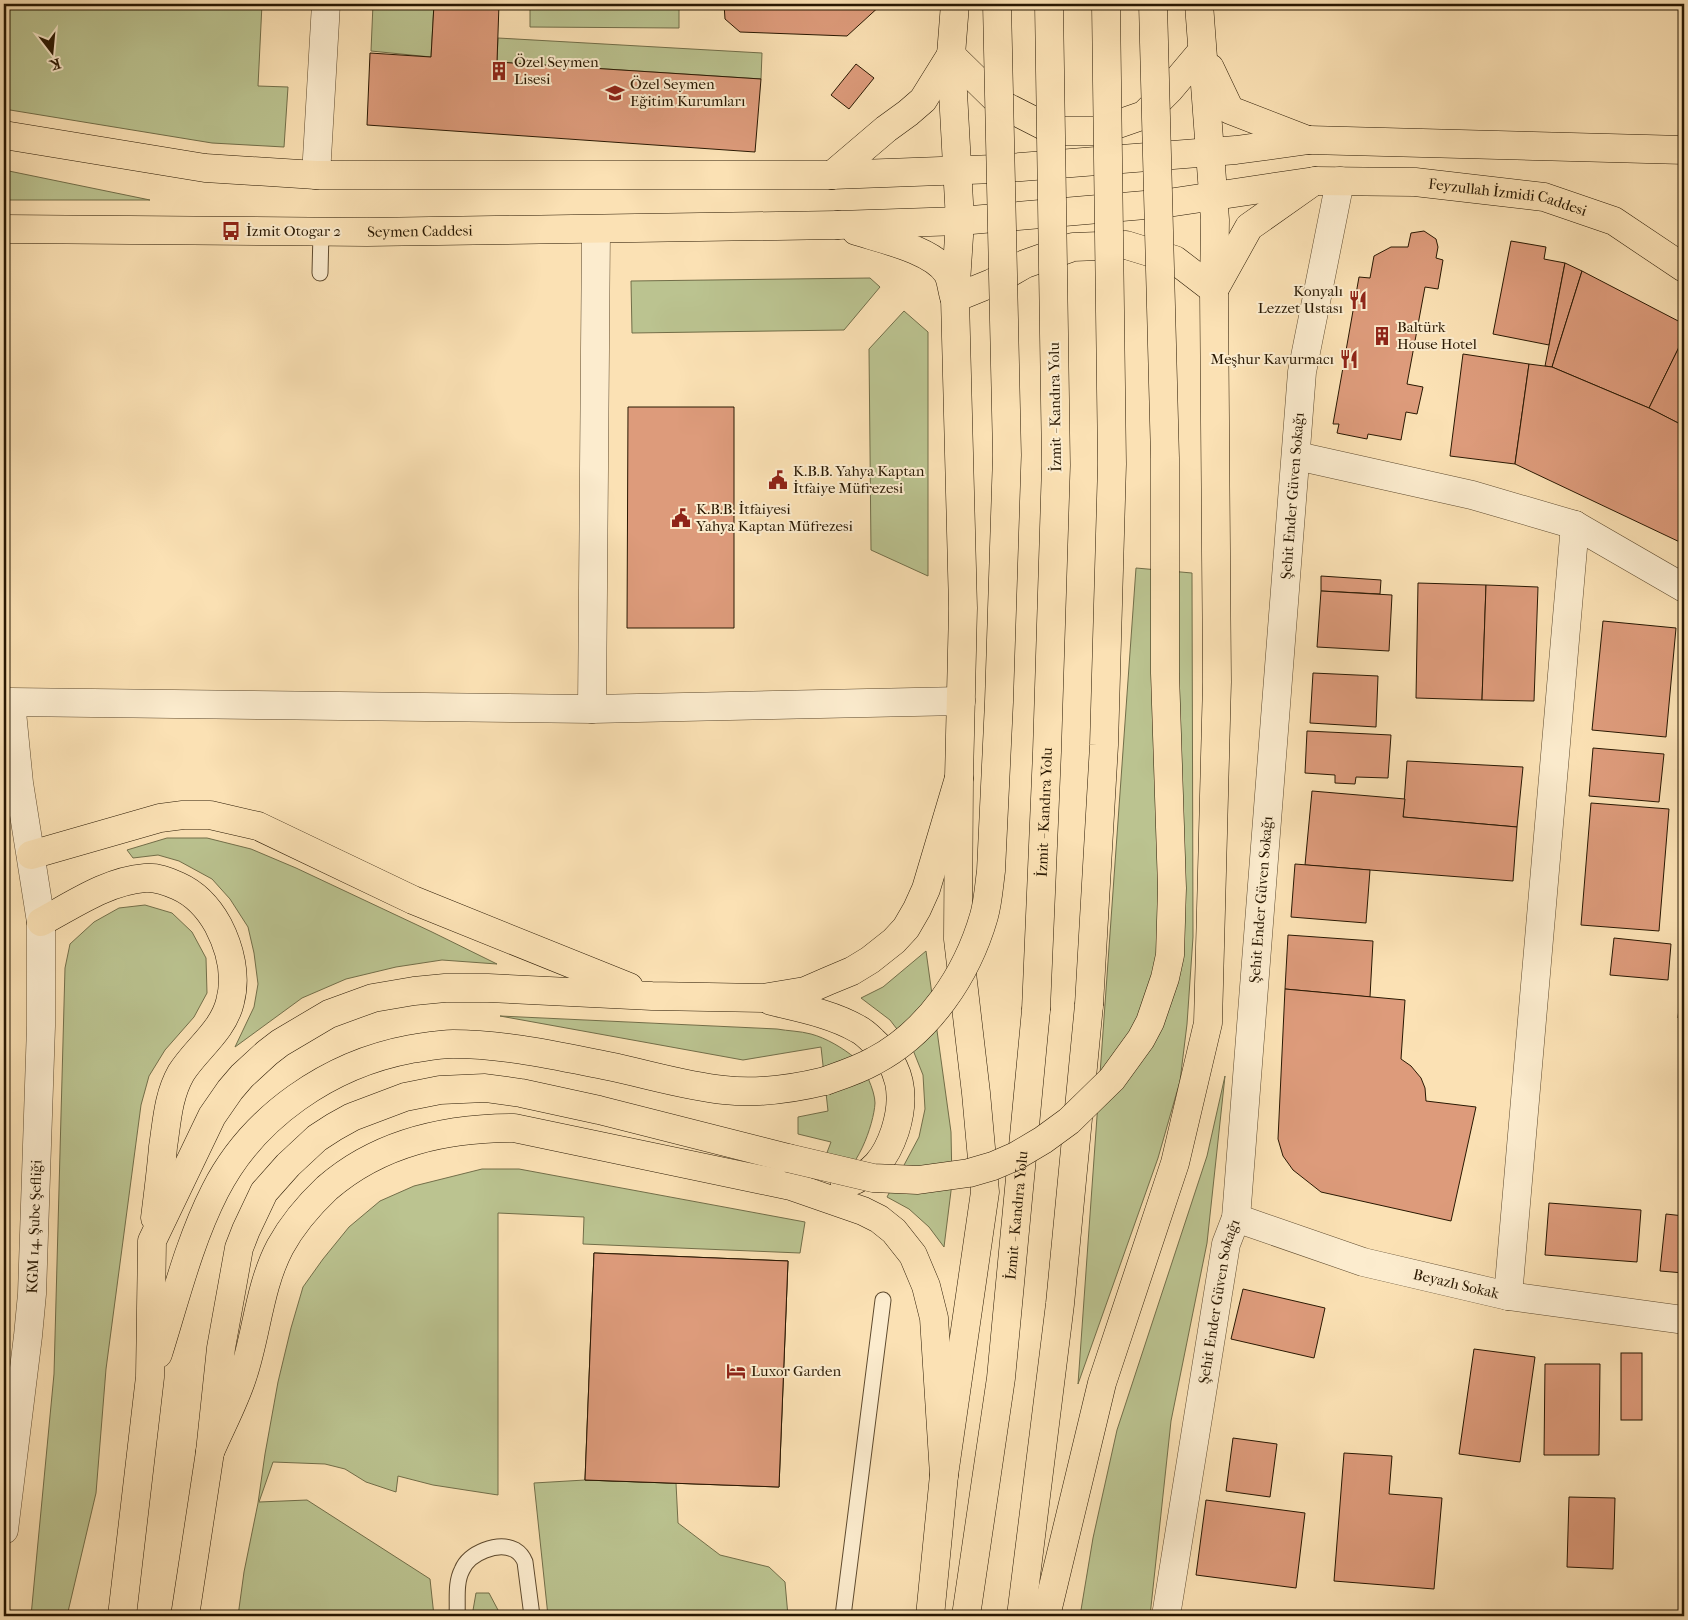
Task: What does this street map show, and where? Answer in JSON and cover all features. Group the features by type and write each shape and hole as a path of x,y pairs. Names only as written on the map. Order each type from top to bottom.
{"main road":[{"path":"930,1616 944,1475 985,1192 976,1093 958,938 963,608 955,298 960,221 952,55 955,4"},
{"path":"150,1377 203,1217 227,1170 241,1150 270,1119 305,1092 344,1070 388,1053 450,1044 512,1048 726,1091 770,1091 797,1088 856,1070 892,1050 930,1016 959,977 969,957 984,915 991,871 999,702 1007,455 997,4"},
{"name":"İzmit - Kandıra Yolu","path":"966,1616 1001,1378 1036,1010 1047,752 1056,465 1049,4"},
{"path":"1021,1616 1060,1304 1089,1005 1104,744 1112,464 1106,4"},
{"path":"186,1616 210,1452 221,1348 239,1248 264,1192 317,1138 334,1127 352,1117 405,1097 440,1090 484,1088 521,1093 599,1110 873,1178 918,1180 969,1173 993,1166 1016,1156 1043,1140 1069,1120 1112,1079 1141,1039 1150,1022 1165,978 1170,955 1172,888 1165,674 1164,458 1153,4"},
{"path":"1046,1616 1102,1383 1175,1163 1208,1023 1217,682 1215,220 1200,4"},
{"path":"952,55 1001,104 1054,131 1098,131 1144,115 1170,89 1202,51"},
{"path":"1202,51 1230,110 1309,140"},
{"path":"832,175 922,100 952,55"},
{"path":"4,135 205,168 316,175 832,175 995,169 1211,152 1309,140 1684,150"},
{"path":"1214,290 1249,227 1327,181"},
{"name":"Feyzullah İzmidi Caddesi","path":"960,221 1168,203 1327,181 1415,182 1544,197 1614,222 1684,268"},
{"name":"Seymen Caddesi","path":"4,229 321,232 596,230 960,221"},
{"path":"838,225 911,249 934,260 948,274 955,298"},
{"path":"955,298 992,283 1025,264 1072,247 1126,246 1175,260 1214,290"},
{"path":"152,1241 212,1116 230,1090 242,1076 280,1043 329,1014 373,998 414,990 445,988 763,998 804,991 852,971 882,952 906,928 926,889 959,778"},
{"path":"30,855 160,818 184,815 210,815 230,818 258,826 413,900 652,996"},
{"path":"41,922 112,886 144,878 163,880 184,889 202,902 211,914 228,948 231,963 233,983 226,1014 181,1074 169,1102 152,1241 150,1377 122,1616"},
{"path":"763,998 821,1014 860,1029 881,1048 895,1068 900,1085 901,1100 898,1120 885,1154 877,1165 858,1178 836,1186 791,1186"},
{"path":"210,1452 243,1375 265,1284 275,1259 284,1240 309,1206 356,1167 396,1146 427,1136 456,1131 514,1128 791,1186 863,1211 879,1219 894,1231 913,1255 926,1286 934,1318 944,1475"}],"street":[{"path":"316,175 326,4"},
{"name":"Şehit Ender Güven Sokağı","path":"1166,1616 1226,1244 1236,1218 1297,456 1302,372 1327,181"},
{"path":"596,230 592,709 961,701"},
{"path":"1297,456 1472,495 1575,525 1684,588"},
{"path":"1508,1296 1575,525"},
{"name":"KGM 14. Şube Şefliği","path":"4,1530 32,1294 41,1026 41,922 19,783 10,702 592,709"},
{"name":"Beyazlı Sokak","path":"1236,1218 1364,1262 1508,1296 1684,1320"}],"lane":[{"path":"320,273 321,232"},
{"path":"843,1616 883,1300"},
{"path":"458,1616 458,1580 467,1560 486,1550 500,1547 514,1549 521,1554 526,1562 532,1616"}],"green space":[{"path":"4,4 262,4 258,86 288,87 284,147 212,143 4,109"},
{"path":"373,4 434,4 431,57 371,51"},
{"path":"530,4 679,4 679,28 530,27"},
{"path":"498,38 762,53 761,79 497,62"},
{"path":"4,170 150,200 4,200"},
{"path":"870,278 880,287 844,330 632,333 631,281"},
{"path":"904,311 928,332 928,576 871,550 869,349"},
{"path":"1136,568 1192,573 1193,937 1187,1024 1180,1081 1158,1158 1078,1384"},
{"path":"167,838 207,838 251,849 296,868 497,964 442,960 396,967 346,979 302,998 235,1047 254,1007 258,984 248,927 230,899 212,879 179,861 158,855 133,858 127,850"},
{"path":"145,905 172,913 192,932 206,958 207,993 194,1017 165,1050 149,1076 141,1105 106,1369 96,1493 67,1616 31,1616 54,1374 65,968 70,944 94,922 119,908"},
{"path":"926,951 951,1132 952,1183 944,1247 929,1227 909,1209 887,1197 919,1137 925,1109 923,1075 913,1050 890,1020 861,998 883,987"},
{"path":"500,1016 777,1029 811,1034 840,1047 855,1058 862,1067 871,1086 875,1098 874,1112 862,1148 849,1169 841,1176 832,1180 817,1179 831,1142 798,1134 798,1117 828,1111 821,1047 743,1060"},
{"path":"1225,1076 1207,1243 1171,1421 1150,1616 1080,1616 1093,1538 1117,1430 1207,1156"},
{"path":"482,1169 519,1169 805,1222 800,1253 583,1244 584,1217 498,1213 498,1495 433,1485 398,1476 396,1492 366,1482 345,1469 325,1464 273,1462 259,1502 307,1500 430,1579 434,1616 238,1616 278,1382 303,1287 349,1227 380,1201 414,1186"},
{"path":"585,1480 676,1483 678,1523 720,1555 769,1567 785,1582 788,1616 548,1616 534,1483"},
{"path":"476,1593 489,1593 499,1616 472,1616"}],"building":[{"name":"Özel Seymen Lisesi","path":"434,4 499,4 497,62 761,79 755,152 367,125 370,53 431,57"},
{"path":"724,4 882,4 847,36 740,32 725,19"},
{"path":"856,64 874,78 849,109 831,95"},
{"name":"Baltürk House Hotel","path":"1424,231 1436,239 1438,247 1436,258 1443,260 1438,289 1425,287 1407,384 1423,387 1417,414 1406,412 1401,440 1368,434 1367,439 1337,433 1339,424 1333,424 1359,277 1370,278 1374,256 1391,247 1408,247 1411,233"},
{"path":"1511,241 1546,247 1544,259 1565,263 1549,345 1493,334"},
{"path":"1565,263 1582,271 1552,367 1545,366"},
{"path":"1582,271 1684,324 1684,337 1649,408 1552,367"},
{"path":"1684,337 1684,426 1649,408"},
{"path":"1463,354 1529,364 1515,464 1450,456"},
{"path":"1529,364 1552,367 1649,408 1684,426 1684,544 1515,464"},
{"name":"K.B.B. İtfaiyesi Yahya Kaptan Müfrezesi","path":"628,407 734,407 734,628 627,628"},
{"path":"1321,576 1381,580 1380,594 1321,591"},
{"path":"1418,583 1486,585 1482,700 1416,698"},
{"path":"1486,585 1538,587 1534,701 1482,700"},
{"path":"1321,591 1392,595 1389,651 1317,647"},
{"path":"1603,621 1676,628 1666,737 1592,730"},
{"path":"1313,673 1378,676 1376,727 1310,723"},
{"path":"1307,731 1391,735 1388,778 1356,777 1355,784 1335,783 1335,775 1305,773"},
{"path":"1593,748 1664,754 1659,802 1589,796"},
{"path":"1407,761 1523,767 1517,827 1403,817"},
{"path":"1312,791 1405,799 1403,817 1517,827 1513,881 1305,865"},
{"path":"1591,803 1669,809 1659,931 1581,925"},
{"path":"1295,864 1370,870 1366,923 1291,917"},
{"path":"1288,935 1373,941 1370,997 1285,989"},
{"path":"1614,938 1671,944 1668,980 1610,975"},
{"path":"1681,986 1684,986 1684,1019 1678,1018"},
{"path":"1285,989 1405,1000 1401,1059 1411,1066 1421,1078 1425,1088 1426,1101 1476,1107 1451,1221 1321,1192 1293,1170 1283,1156 1278,1139"},
{"path":"1684,1109 1684,1154 1681,1153"},
{"path":"1549,1203 1641,1210 1637,1262 1545,1255"},
{"path":"1666,1214 1684,1216 1684,1273 1660,1271"},
{"name":"Luxor Garden","path":"594,1253 788,1261 779,1487 585,1480","holes":["635,1306 646,1306 646,1320 680,1320 680,1308 691,1308 686,1433 672,1432 671,1423 646,1422 646,1432 629,1431"]},
{"name":"Luxor Garden","path":"594,1253 788,1261 779,1487 585,1480"},
{"path":"1243,1289 1325,1308 1314,1358 1231,1339"},
{"path":"1474,1349 1535,1357 1520,1462 1459,1454"},
{"path":"1621,1353 1642,1353 1642,1420 1621,1420"},
{"path":"1545,1364 1600,1364 1599,1455 1544,1455"},
{"path":"1233,1438 1277,1444 1270,1497 1226,1491"},
{"path":"1344,1453 1392,1456 1389,1494 1442,1498 1434,1589 1334,1581"},
{"path":"1569,1497 1615,1498 1613,1569 1567,1567"},
{"path":"1206,1500 1305,1513 1296,1588 1196,1575"}],"place":[{"name":"Özel Seymen Lisesi","path":"499,71"},
{"name":"Özel Seymen Eğitim Kurumları","path":"615,93"},
{"name":"İzmit Otogar 2","path":"231,231"},
{"name":"Konyalı Lezzet Ustası","path":"1358,300"},
{"name":"Baltürk House Hotel","path":"1382,336"},
{"name":"Meşhur Kavurmacı","path":"1349,359"},
{"name":"K.B.B. Yahya Kaptan İtfaiye Müfrezesi","path":"778,480"},
{"name":"K.B.B. İtfaiyesi Yahya Kaptan Müfrezesi","path":"681,518"},
{"name":"Luxor Garden","path":"736,1371"}]}
